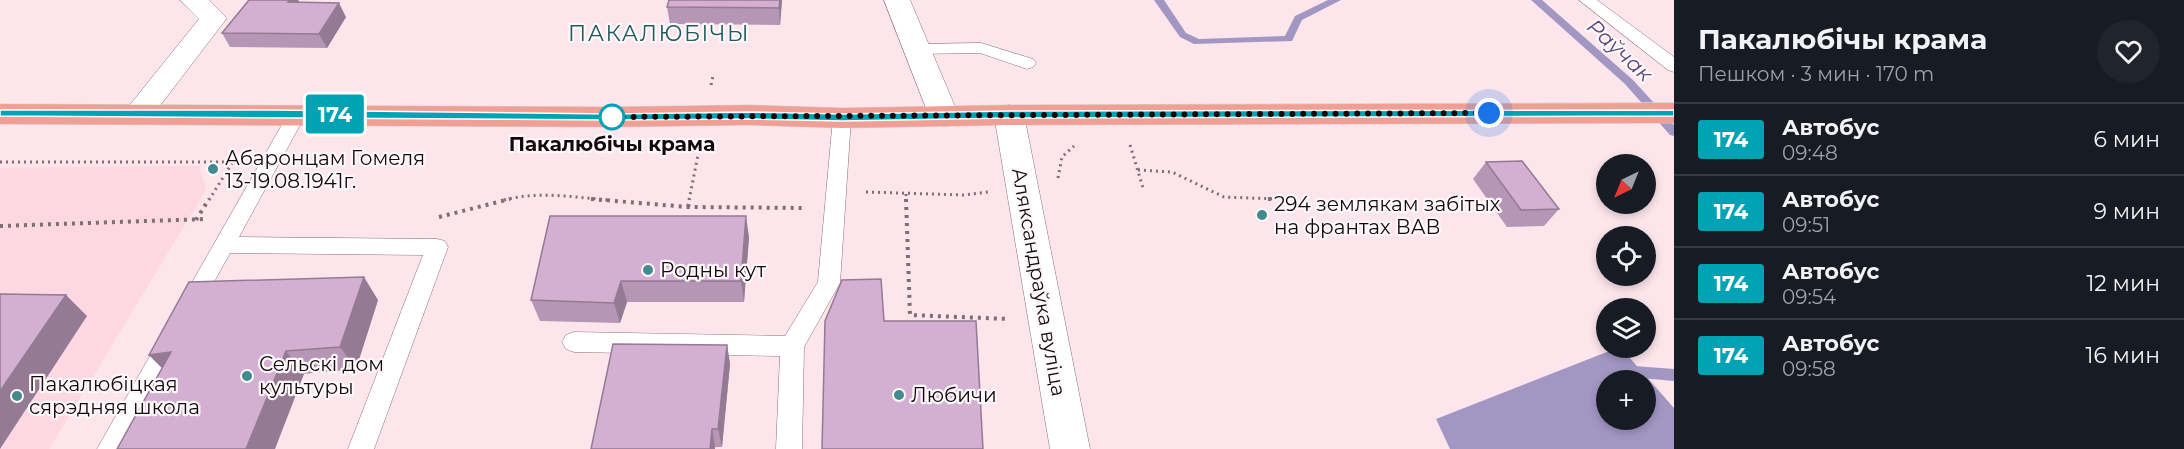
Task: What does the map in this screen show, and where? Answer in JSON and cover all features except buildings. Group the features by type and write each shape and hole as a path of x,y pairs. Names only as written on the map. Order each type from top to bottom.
{"main road":[{"path":"0,114 600,117 749,115 842,118 1008,115 1674,113"}],"street":[{"path":"139,113 214,18 193,0"},
{"path":"897,0 944,116"},
{"name":"Аляксандраўка вуліца","path":"1008,115 1070,449"}],"lane":[{"path":"1587,0 1674,66"},
{"path":"917,49 981,48 1028,63"},
{"path":"110,449 297,114"},
{"path":"789,449 792,346 830,283 842,118"},
{"path":"224,245 437,247 361,449"},
{"path":"574,342 792,346"}],"path":[{"path":"1120,116 1143,188"},
{"path":"433,217 444,217 520,196 538,195 688,207 835,208 851,192 963,195 1057,188 1062,157 1081,140"},
{"path":"0,162 269,164"},
{"path":"0,226 196,220 233,162"},
{"path":"1138,170 1172,172 1224,197 1277,199"},
{"path":"906,194 910,315 1047,321"}],"shaded area":[{"path":"199,166 206,190 49,449 0,449 0,168"},
{"path":"1596,356 1630,358 1640,370 1596,370 1596,430 1656,430 1656,388 1674,408 1674,449 1450,449 1436,419"}],"waterway":[{"name":"Раўчак","path":"1159,0 1183,35 1197,42 1289,39 1298,18 1336,0"},
{"name":"Раўчак","path":"1536,0 1629,82 1674,132"},
{"name":"Раўчак","path":"1656,374 1674,375"}],"bus line":[{"name":"174","path":"0,114 274,113 612,117 749,115 842,118 1008,115 1674,113"}],"place":[{"name":"Пакалюбічы крама","path":"612,117"},
{"name":"Абаронцам Гомеля 13-19.08.1941г.","path":"213,169"},
{"name":"294 землякам забітых на франтах ВАВ","path":"1262,215"},
{"name":"Родны кут","path":"648,270"},
{"name":"Сельскі дом культуры","path":"247,376"},
{"name":"Любичи","path":"899,395"},
{"name":"Пакалюбіцкая сярэдняя школа","path":"17,396"}],"district":[{"name":"ПАКАЛЮБІЧЫ","path":"659,33"}],"route":[{"path":"612,117 749,115 842,118 1489,113"}]}
